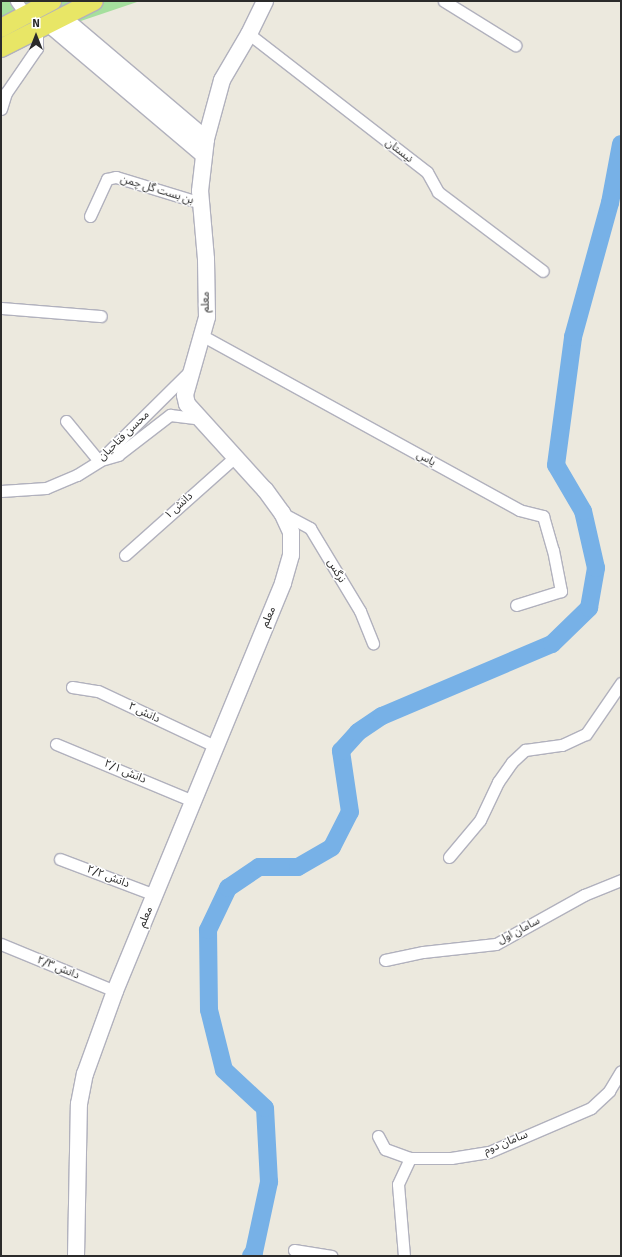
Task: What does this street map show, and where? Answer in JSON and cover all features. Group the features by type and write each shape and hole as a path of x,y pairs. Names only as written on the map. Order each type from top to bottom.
{"main road":[{"path":"1,28 21,8 52,1"},
{"path":"1,48 94,1"},
{"name":"معلم","path":"76,1256 79,1104 85,1074 115,991 283,583 291,555 291,532 282,513 265,490 234,458 187,404 185,395 189,372 202,336 206,318 206,266 201,203 205,147 222,80 249,34 265,1"},
{"path":"49,24 205,147"}],"street":[{"path":"444,1 515,45"},
{"path":"1,109 6,94 37,48 49,24"},
{"name":"نیستان","path":"249,34 426,172 438,192 543,271"},
{"name":"بن بست گل چمن","path":"90,216 107,179 116,177 201,203"},
{"path":"1,308 101,316"},
{"name":"یاس","path":"202,336 518,510 543,516 553,550 561,592 516,605"},
{"name":"محسن فتاحیان","path":"1,491 46,488 77,475 98,461 189,372"},
{"path":"66,421 98,461 118,454 170,415 201,419"},
{"name":"دانش ۱","path":"124,555 234,458"},
{"name":"نرگس","path":"282,513 310,528 360,611 373,643"},
{"path":"449,857 480,820 498,782 512,762 524,750 562,745 586,734 621,683"},
{"name":"دانش ۲","path":"72,687 98,691 215,746"},
{"name":"دانش ۲/۱","path":"56,744 193,801"},
{"name":"دانش ۲/۲","path":"60,859 155,895"},
{"name":"سامان اول","path":"385,960 423,952 496,944 584,895 621,880"},
{"name":"دانش ۲/۳","path":"1,944 115,991"},
{"name":"سامان دوم","path":"378,1136 385,1149 410,1158 451,1158 489,1152 590,1108 609,1091 621,1071"},
{"path":"404,1256 398,1184 410,1158"},
{"path":"294,1250 332,1256"}],"green space":[{"path":"1,1 140,1 1,48"}],"waterway":[{"path":"251,1256 254,1252 269,1182 265,1108 224,1070 209,1010 208,930 228,888 259,867 298,867 332,847 350,812 341,751 358,732 382,716 552,644 589,608 596,568 583,511 556,465 573,337 610,203 621,144"}]}
